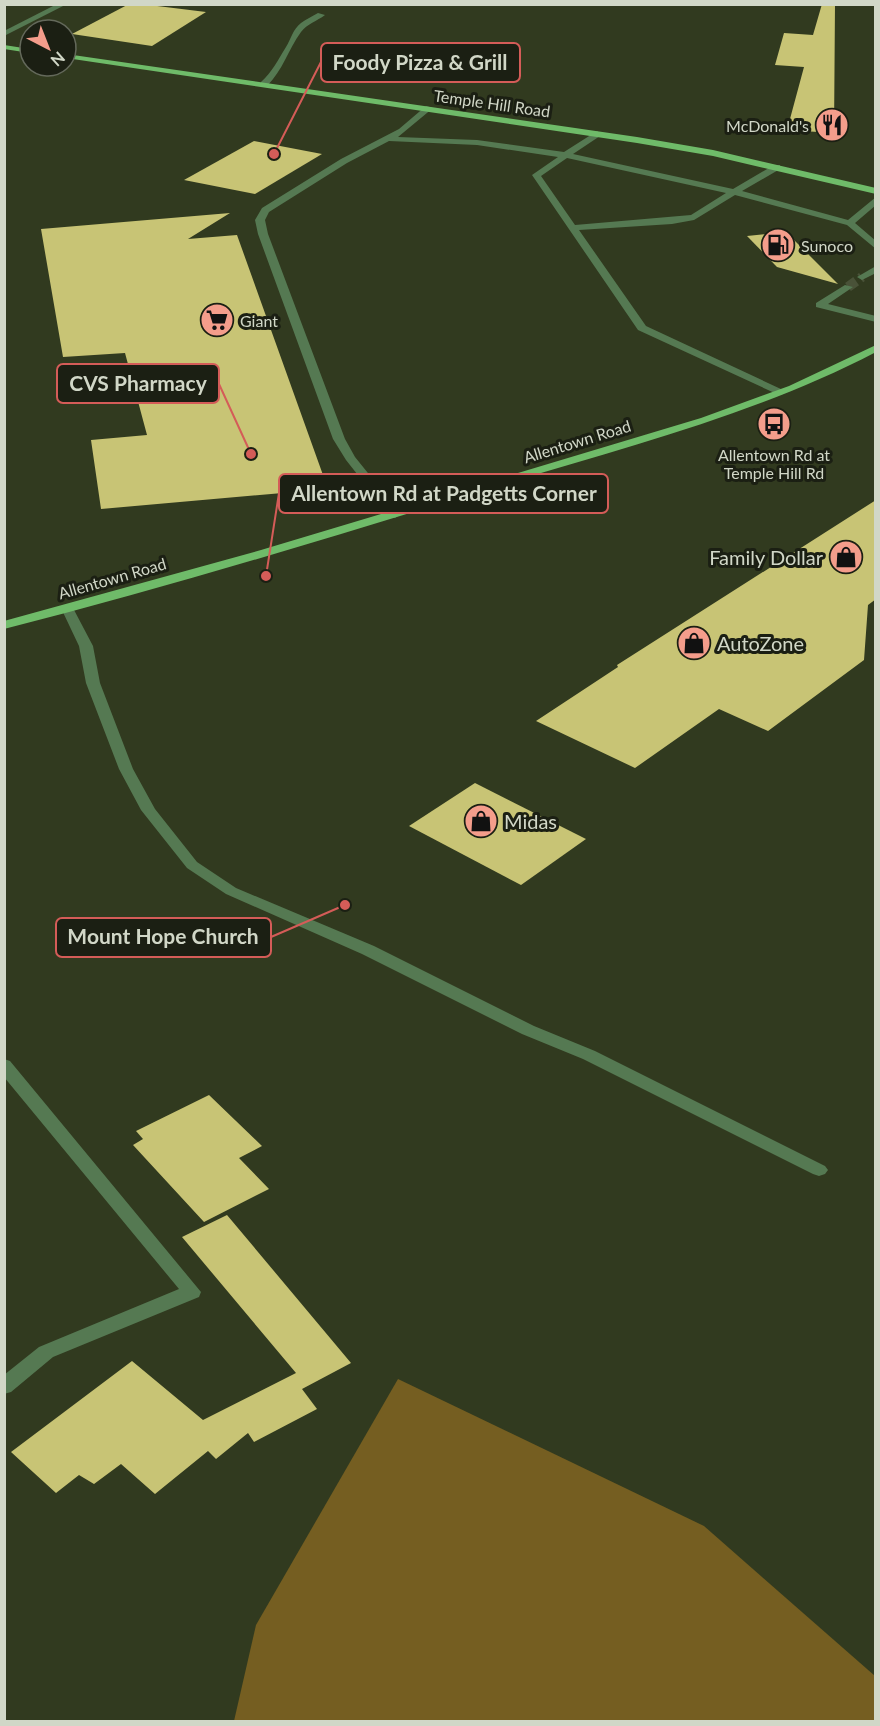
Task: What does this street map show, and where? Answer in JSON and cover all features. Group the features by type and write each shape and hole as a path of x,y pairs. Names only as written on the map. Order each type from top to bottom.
{"main road":[{"name":"Temple Hill Road","path":"78,58 429,108 704,151 876,191"},
{"name":"Allentown Road","path":"4,625 395,514 705,420 779,392 876,348"}],"street":[{"path":"4,34 64,4"},
{"path":"264,84 276,72 281,58 290,47 296,33 304,24 321,15"},
{"path":"395,514 350,458 339,439 266,243 260,220 265,210 280,199 402,131 429,108"},
{"path":"597,134 536,175 642,328 779,392"},
{"path":"386,139 440,138 605,163 735,192 850,223 876,246"},
{"path":"573,228 672,221 694,217 707,212 777,167"},
{"path":"850,223 876,200"},
{"path":"862,277 876,269"},
{"path":"848,286 819,304 876,319"},
{"path":"67,608 86,646 93,683 126,769 148,810 192,865 231,891 368,950 528,1030 589,1055 819,1170"},
{"path":"4,1065 192,1292 46,1352 4,1386"}],"shaded area":[{"path":"398,1379 704,1526 875,1676 875,1721 234,1721 256,1625"}],"building":[{"path":"129,4 206,12 152,46 78,35 78,31"},
{"path":"822,4 835,4 834,133 787,130 804,67 775,65 784,33 813,35"},
{"path":"254,141 322,154 255,194 184,180"},
{"path":"230,213 188,239 237,235 328,489 101,509 91,440 147,435 125,353 63,357 41,229"},
{"path":"786,232 838,284 777,267 747,236"},
{"path":"876,500 876,599 868,605 864,660 768,731 719,709 635,768 536,721 618,667 617,665"},
{"path":"475,783 586,839 521,885 409,826"},
{"path":"209,1095 262,1146 239,1158 269,1189 204,1222 133,1145 143,1139 136,1131"},
{"path":"227,1215 351,1363 302,1389 317,1409 254,1442 248,1433 216,1459 208,1451 155,1494 121,1464 94,1484 79,1475 56,1493 11,1452 132,1361 203,1420 296,1373 182,1237"}],"tunnel":[{"path":"848,287 862,277"}],"place":[{"name":"McDonald's","path":"832,125"},
{"name":"Foody Pizza & Grill","path":"274,154"},
{"name":"Sunoco","path":"778,245"},
{"name":"Giant","path":"217,320"},
{"name":"Allentown Rd at Temple Hill Rd","path":"774,424"},
{"name":"CVS Pharmacy","path":"251,454"},
{"name":"Family Dollar","path":"846,557"},
{"name":"Allentown Rd at Padgetts Corner","path":"266,576"},
{"name":"AutoZone","path":"694,643"},
{"name":"Midas","path":"481,821"},
{"name":"Mount Hope Church","path":"345,905"}]}
